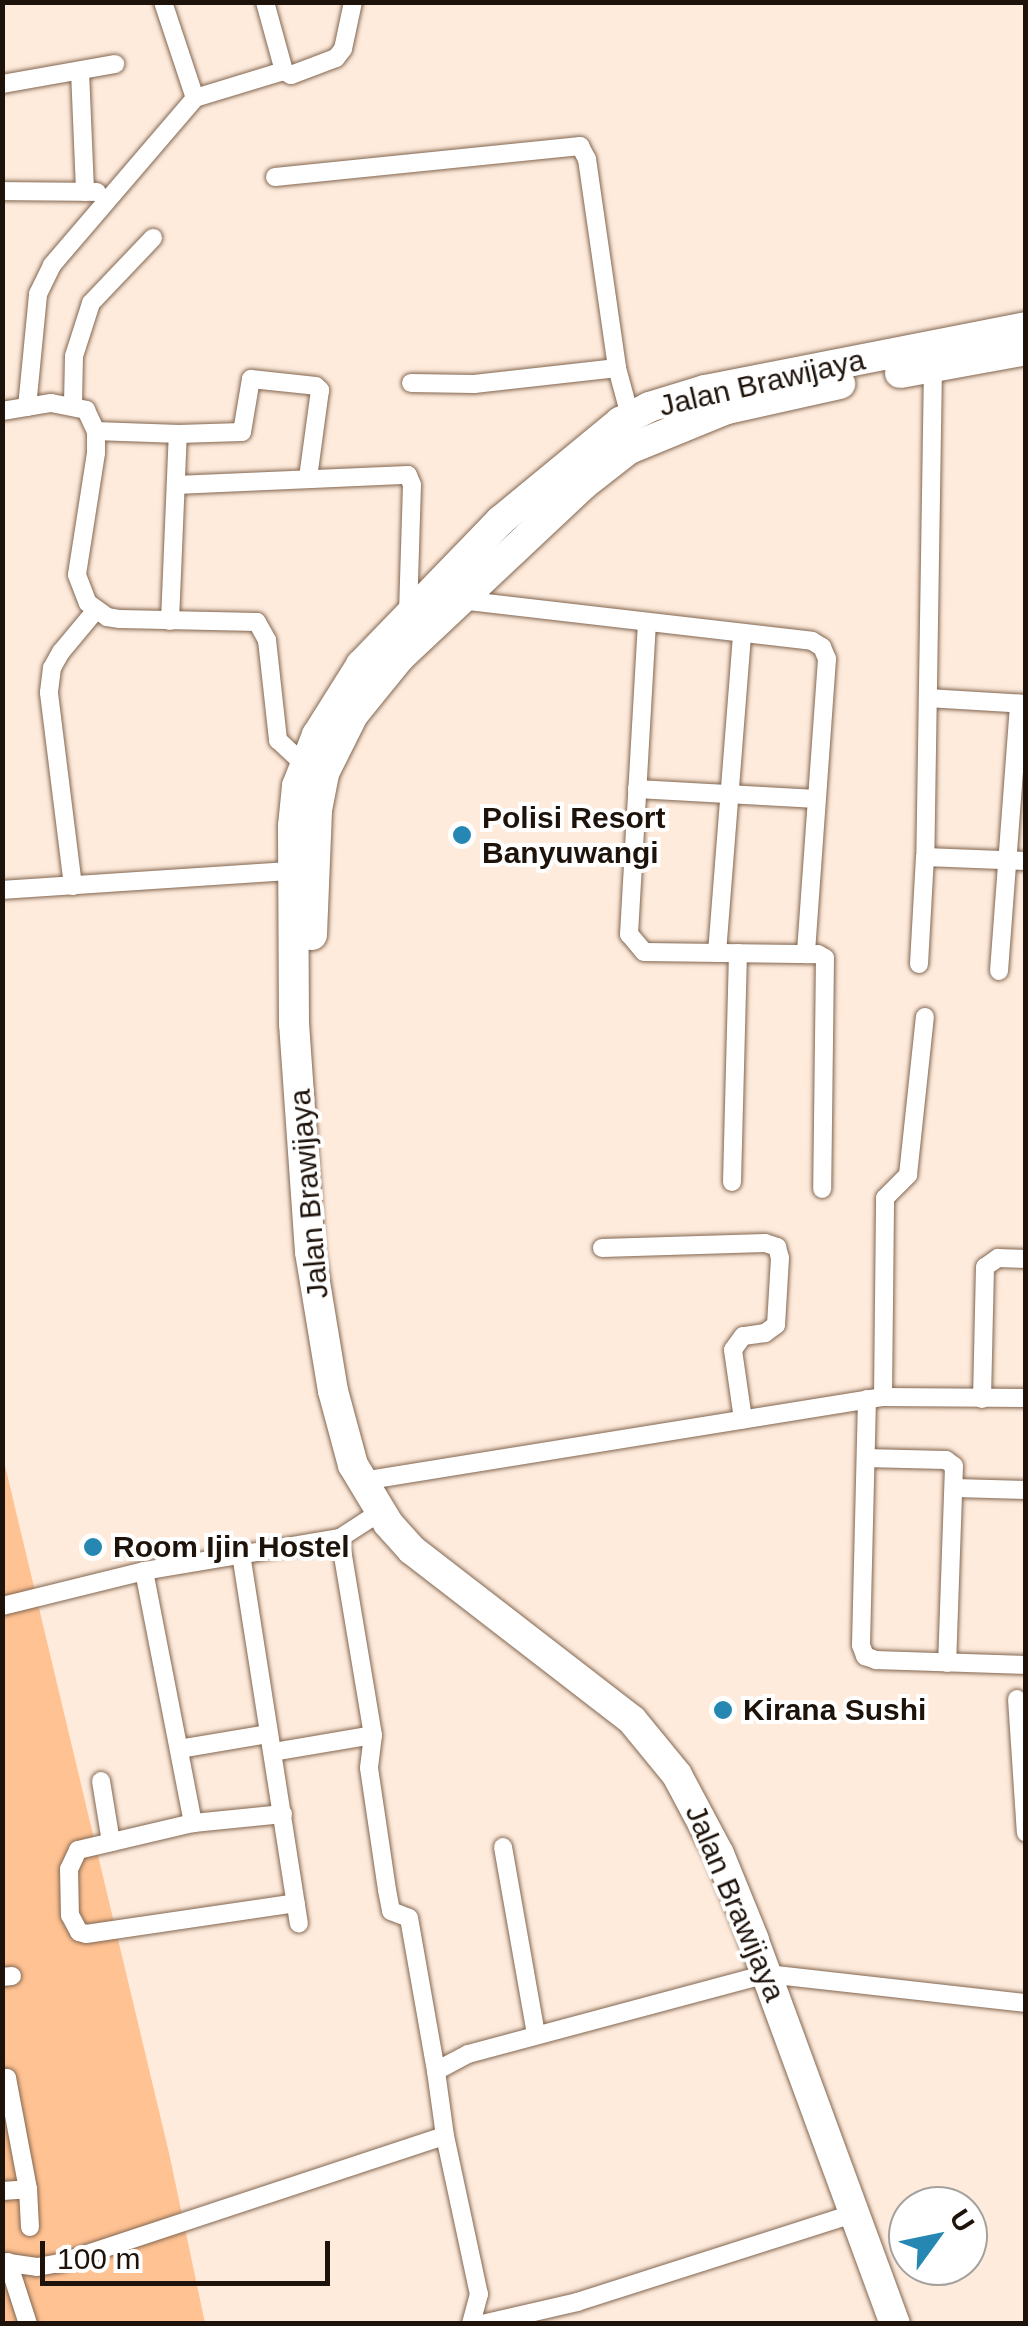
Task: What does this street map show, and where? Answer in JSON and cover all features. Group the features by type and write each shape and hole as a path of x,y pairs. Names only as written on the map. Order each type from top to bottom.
{"highway":[{"name":"Jalan Brawijaya","path":"895,2324 717,1808 668,1736 596,1669 449,1562 403,1516 376,1479 356,1418 320,1138 312,920 317,810 314,772 337,696 408,613 500,521 630,416 705,390 1026,327"},
{"name":"Jalan Brawijaya","path":"910,2324 776,1974 696,1807 632,1720 412,1550 380,1512 353,1465 343,1434 310,1252 294,1024 290,871 297,786 337,744 367,696 459,600 583,485 649,438 727,409 1026,350"}],"street":[{"path":"163,2 195,98"},
{"path":"264,2 284,71 292,76 336,58 343,49 353,2"},
{"path":"2,84 114,64"},
{"path":"27,407 42,279 195,98 284,71"},
{"path":"80,72 86,192"},
{"path":"276,177 580,146 587,158 617,368 630,416"},
{"path":"2,192 86,192 114,198"},
{"path":"64,404 91,303 154,238"},
{"path":"919,964 925,857 933,367"},
{"path":"411,382 474,384 617,368"},
{"path":"96,432 242,432 251,379 316,386 320,390 308,478"},
{"path":"2,411 64,404 86,410 96,432 77,575 82,592 96,610 120,619 248,619 264,629 278,740 314,772"},
{"path":"170,621 178,434"},
{"path":"176,486 408,475 412,485 408,613"},
{"path":"459,600 812,642 822,647 827,659 806,954"},
{"path":"73,886 49,692 52,668 61,652 96,610"},
{"path":"647,622 632,942 644,952 822,955 828,966 822,1188"},
{"path":"717,953 742,633"},
{"path":"928,698 1022,704 1016,861 999,971"},
{"path":"637,789 816,799"},
{"path":"925,857 1016,861"},
{"path":"2,890 290,871"},
{"path":"732,1182 738,953"},
{"path":"925,1017 908,1175 885,1198 875,1398 866,1458 860,1645 866,1656 876,1660 1026,1665"},
{"path":"602,1248 765,1243 777,1247 780,1258 776,1325 766,1334 743,1336 733,1350 743,1419"},
{"path":"982,1399 985,1267 998,1258 1026,1259"},
{"path":"376,1479 875,1398 1026,1398"},
{"path":"866,1458 950,1461 956,1471 947,1663"},
{"path":"956,1488 1026,1490"},
{"path":"2,1606 144,1570 340,1538 380,1512"},
{"path":"340,1538 373,1734 369,1768 387,1890 391,1911 409,1918 444,2136 478,2294 471,2324"},
{"path":"241,1554 299,1924"},
{"path":"144,1570 193,1823"},
{"path":"1017,1698 1024,1744 1025,1828"},
{"path":"179,1749 373,1734"},
{"path":"101,1781 110,1842"},
{"path":"283,1814 193,1823 78,1850 70,1861 70,1915 79,1932 296,1903"},
{"path":"503,1847 536,2034"},
{"path":"436,2071 468,2054 536,2034 776,1974 1026,2003"},
{"path":"2,2078 7,2078 28,2190 30,2227"},
{"path":"28,2324 5,2262 38,2267 60,2263 444,2136"},
{"path":"2,2191 28,2190"},
{"path":"482,2324 577,2302 856,2213"}],"shaded area":[{"path":"2,1453 169,2153 205,2323 3,2323"}],"place":[{"name":"Polisi Resort Banyuwangi","path":"462,835"},
{"name":"Room Ijin Hostel","path":"93,1547"},
{"name":"Kirana Sushi","path":"723,1710"}]}
